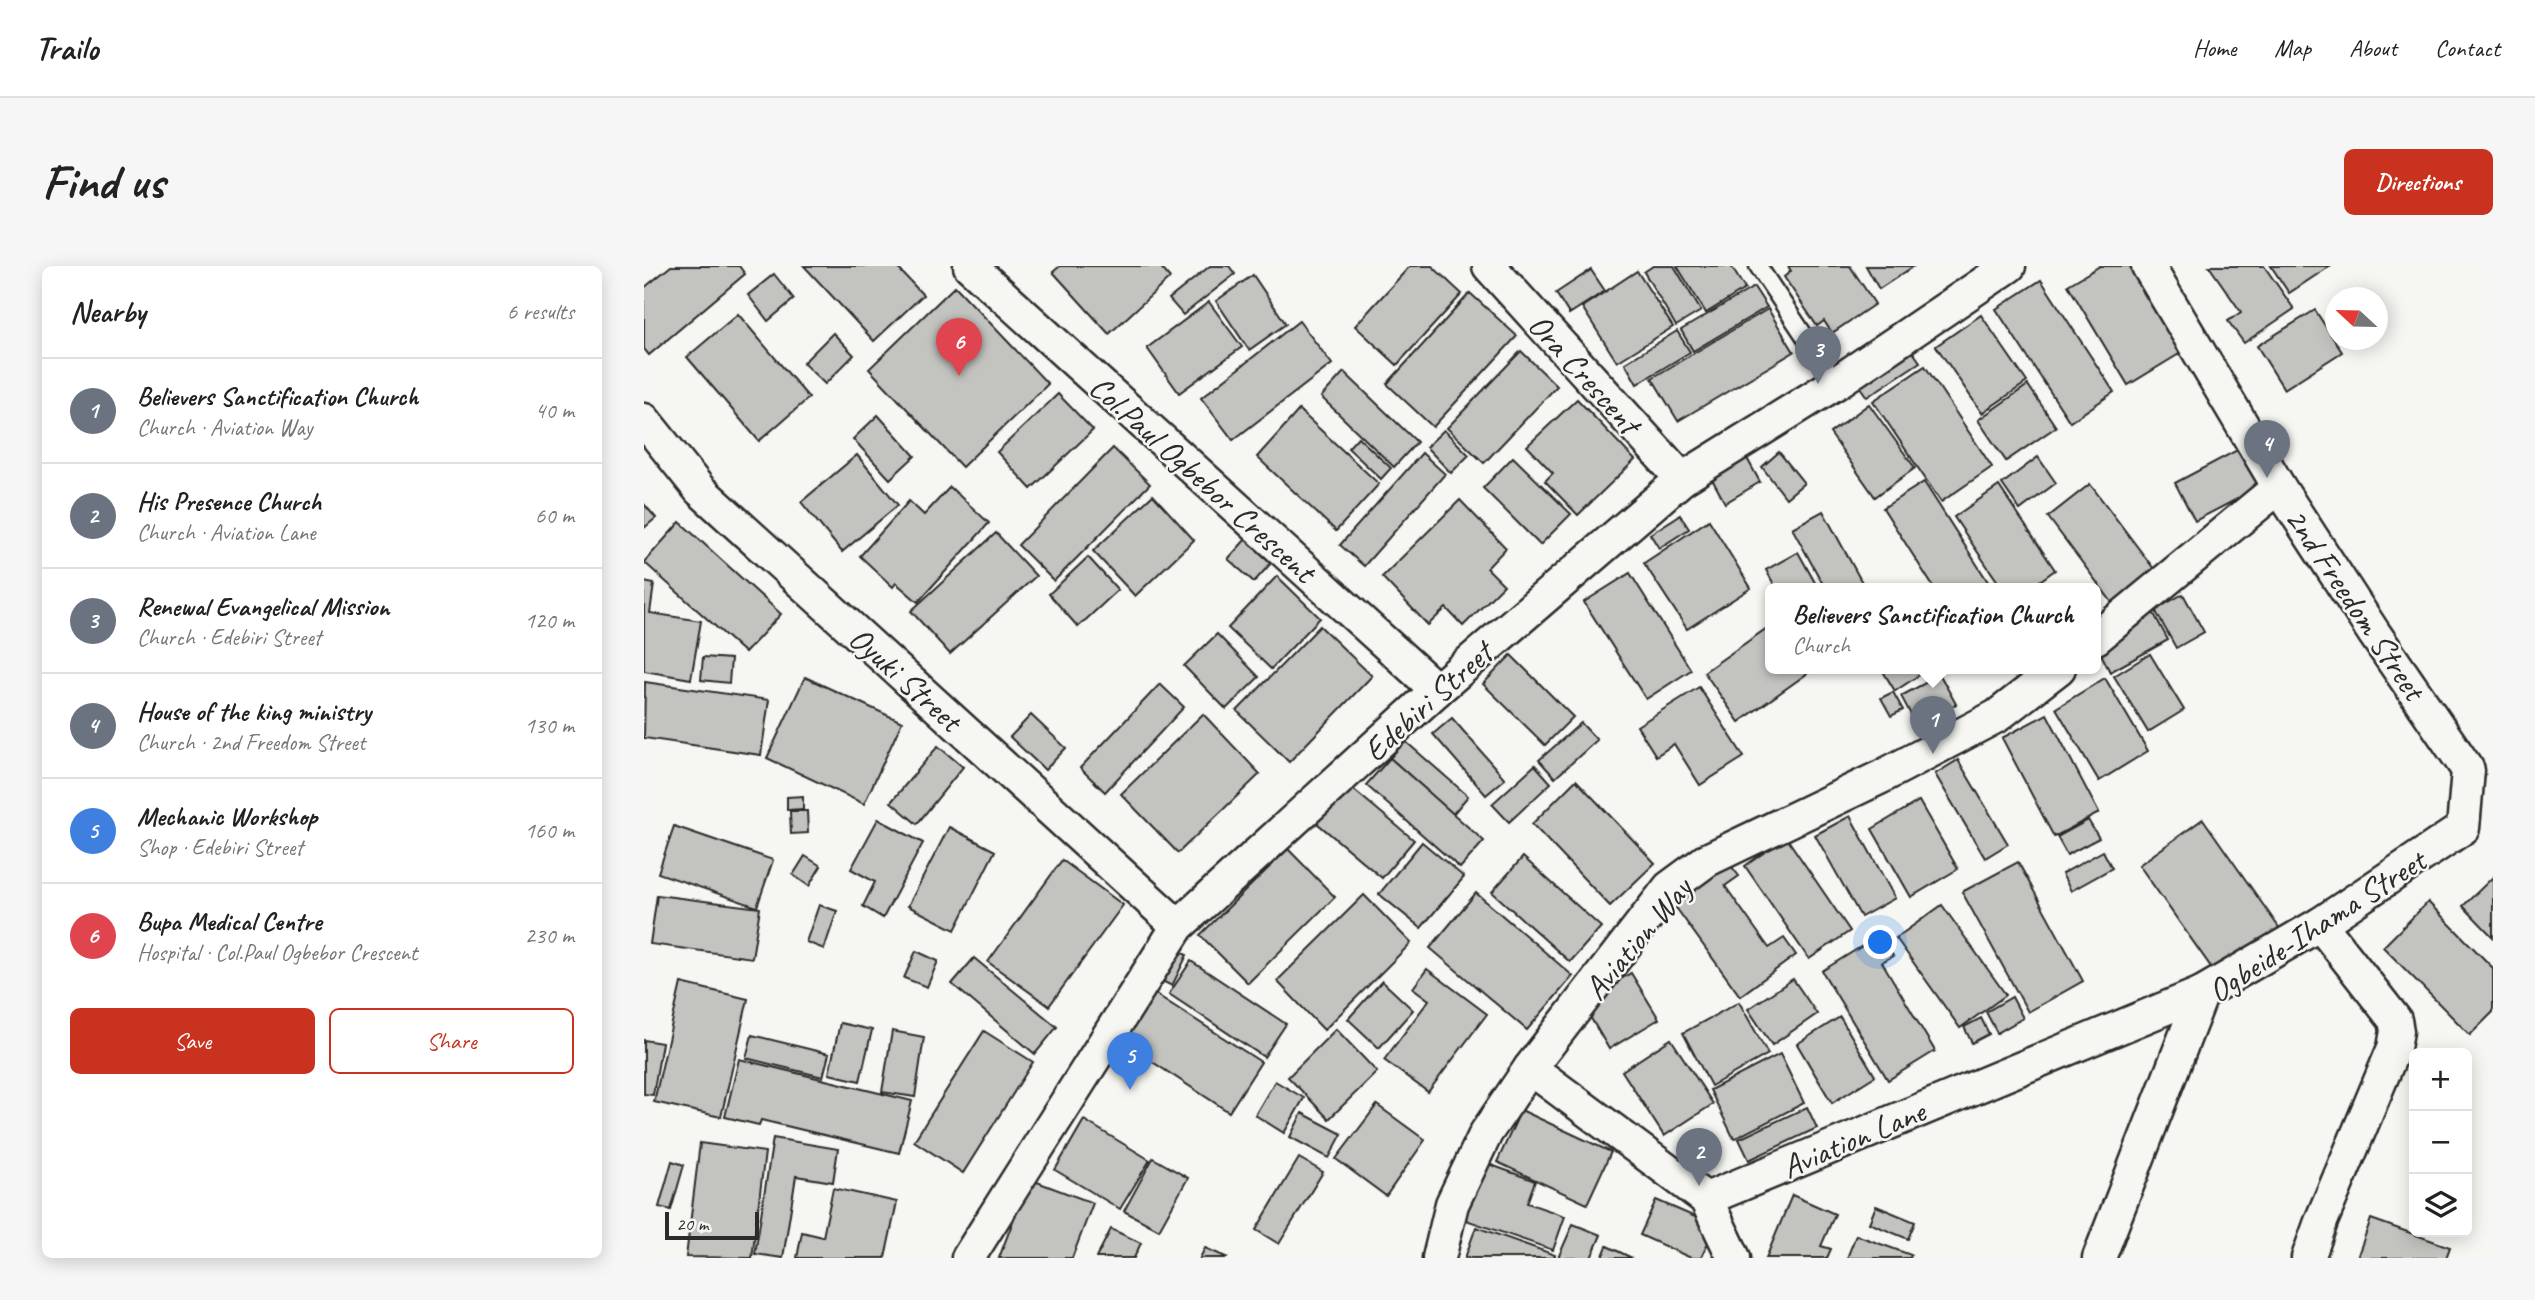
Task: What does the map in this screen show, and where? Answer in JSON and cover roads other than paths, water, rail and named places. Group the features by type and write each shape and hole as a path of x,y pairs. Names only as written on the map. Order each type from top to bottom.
{"street":[{"name":"Col.Paul Ogbebor Crescent","path":"970,266 1437,690"},
{"name":"Ora Crescent","path":"1489,266 1682,479"},
{"name":"Edebiri Street","path":"968,1258 1178,926 1437,690 1682,479 1836,383 2009,266"},
{"name":"2nd Freedom Street","path":"2148,266 2279,487 2468,770 2464,798"},
{"name":"Oyuki Street","path":"644,420 700,490 1178,926"},
{"path":"2101,634 2279,487"},
{"name":"Aviation Way","path":"1438,1258 1452,1204 1486,1133 1530,1068 1669,888 1707,860 1881,777 1997,716 2051,674"},
{"name":"Ogbeide-Ihama Street","path":"2099,1258 2202,992 2320,925 2463,828 2464,798"},
{"path":"2308,1258 2394,1048 2397,1031 2395,1020 2320,925"},
{"name":"Aviation Lane","path":"1706,1199 2202,992"},
{"path":"1530,1068 1706,1199 1734,1258"}],"lane":[{"path":"1758,266 1836,383"}],"place":[{"name":"Bupa Medical Centre","path":"959,376"},
{"name":"Renewal Evangelical Mission","path":"1818,384"},
{"name":"House of the king ministry","path":"2267,478"},
{"name":"Believers Sanctification Church","path":"1933,754"},
{"name":"Mechanic Workshop","path":"1130,1090"},
{"name":"His Presence Church","path":"1699,1186"}]}
